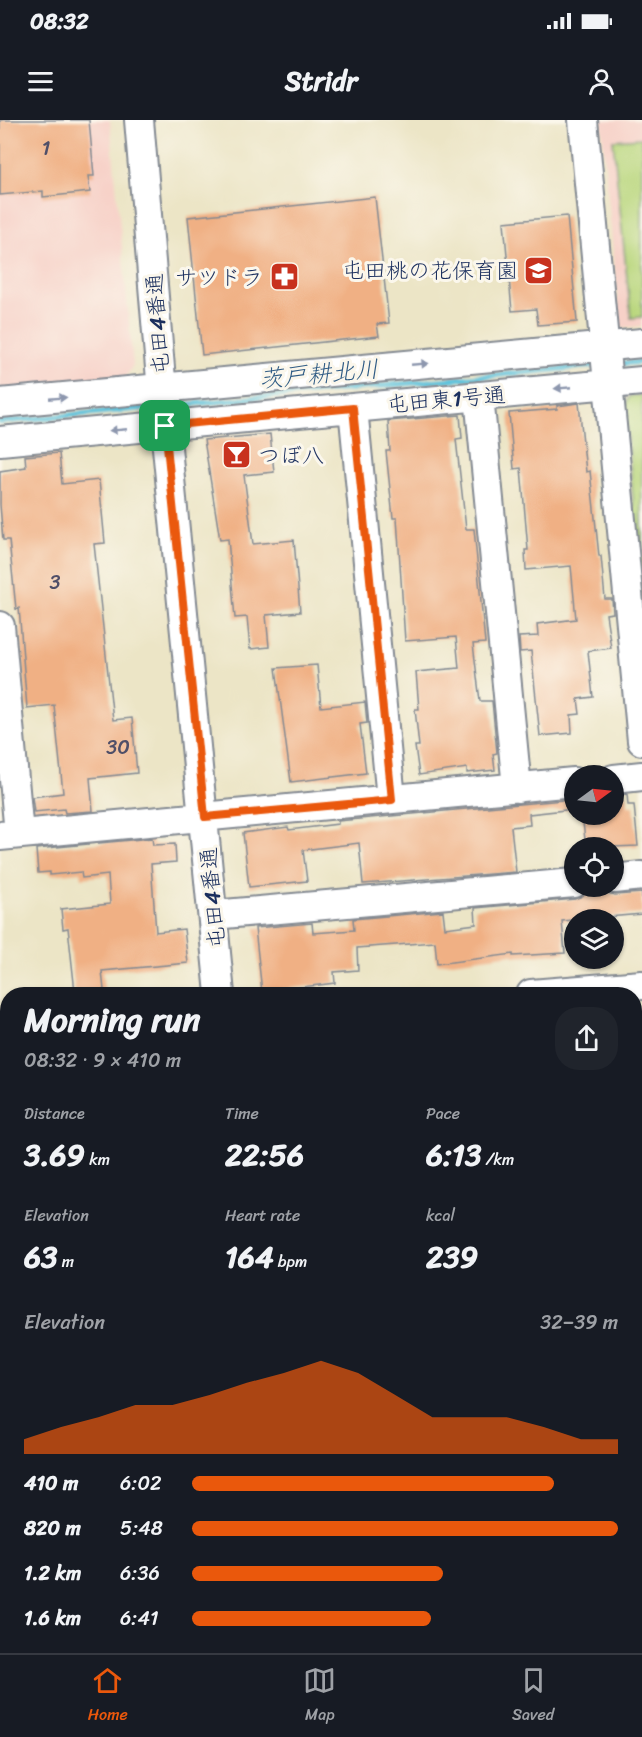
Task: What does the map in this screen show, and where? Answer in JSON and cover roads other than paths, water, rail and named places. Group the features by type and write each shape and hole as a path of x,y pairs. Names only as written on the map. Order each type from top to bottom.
{"street":[{"name":"屯田4番通","path":"139,120 219,987"},
{"path":"583,120 642,741"},
{"name":"屯田東1号通","path":"0,403 353,408 479,396 606,365 642,343"},
{"name":"屯田東1号通","path":"0,441 164,407 606,365 642,381"},
{"path":"479,396 517,788"},
{"path":"353,408 392,800"},
{"path":"0,626 10,835 564,783"},
{"path":"624,778 642,776"},
{"path":"624,878 642,876"},
{"path":"213,915 564,883"},
{"path":"621,987 642,985"}],"waterway":[{"name":"茨戸耕北川","path":"613,364 642,362"},
{"name":"茨戸耕北川","path":"171,406 600,365"},
{"name":"茨戸耕北川","path":"0,422 155,407"}],"place":[{"name":"屯田桃の花保育園","path":"539,270"},
{"name":"サツドラ","path":"284,277"},
{"name":"つぼ八","path":"237,455"}]}
